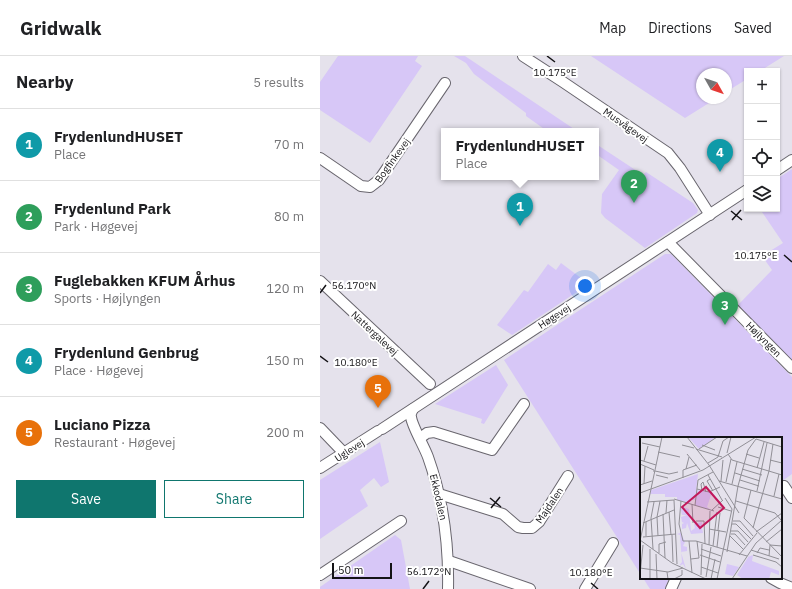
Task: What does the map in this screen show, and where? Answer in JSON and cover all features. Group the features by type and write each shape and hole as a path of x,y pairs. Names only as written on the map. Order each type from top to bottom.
{"street":[{"name":"Musvågevej","path":"523,56 668,153 680,168 710,215"},
{"name":"Bogfinkevej","path":"320,158 361,186 370,187 379,180 445,83"},
{"path":"780,168 792,160"},
{"name":"Høgevej","path":"380,430 744,192"},
{"name":"Højlyngen","path":"668,242 792,368"},
{"name":"Nattergalevej","path":"320,281 430,384"},
{"path":"420,438 427,433 434,432 492,450 524,404"},
{"name":"Ekkodalen","path":"413,409 411,418 427,455 439,494 445,523 449,561 448,589"},
{"path":"320,428 344,452"},
{"name":"Uglevej","path":"320,468 380,430"},
{"name":"Majdalen","path":"439,494 503,514 518,527 528,529 536,526 568,476"},
{"path":"786,485 792,498"},
{"path":"320,575 400,521"},
{"path":"585,589 613,543"},
{"path":"449,561 530,589"},
{"path":"671,589 676,579"},
{"path":"773,579 792,588"}],"shaded area":[{"path":"338,56 418,56 415,61 422,66 370,143 320,110 320,82"},
{"path":"454,56 465,56 573,128 543,128 526,116 526,113 474,74 466,63"},
{"path":"591,56 784,56 765,68 744,68 744,81 732,88 732,68 696,68 696,104 707,104 685,118"},
{"path":"599,146 643,175 646,172 693,203 698,210 697,213 645,248 605,218 601,213 602,194 619,170 599,156"},
{"path":"792,169 792,361 738,305 772,270 762,256 783,243 762,212 780,212 780,177"},
{"path":"665,254 671,254 792,377 792,474 782,481 782,437 640,437 640,573 504,360"},
{"path":"561,263 589,284 512,335 497,325 524,290 528,292 548,264 556,270"},
{"path":"496,365 508,385 484,424 481,423 482,419 435,404"},
{"path":"380,442 389,482 381,487 374,478 360,490 368,506 320,539 320,480"},
{"path":"395,535 401,540 410,589 320,589 320,587"},
{"path":"644,579 669,579 665,589 650,589"}],"place":[{"name":"Frydenlund Genbrug","path":"720,172"},
{"name":"Frydenlund Park","path":"634,203"},
{"name":"FrydenlundHUSET","path":"520,226"},
{"name":"Fuglebakken KFUM Århus","path":"725,325"},
{"name":"Luciano Pizza","path":"378,408"}]}
